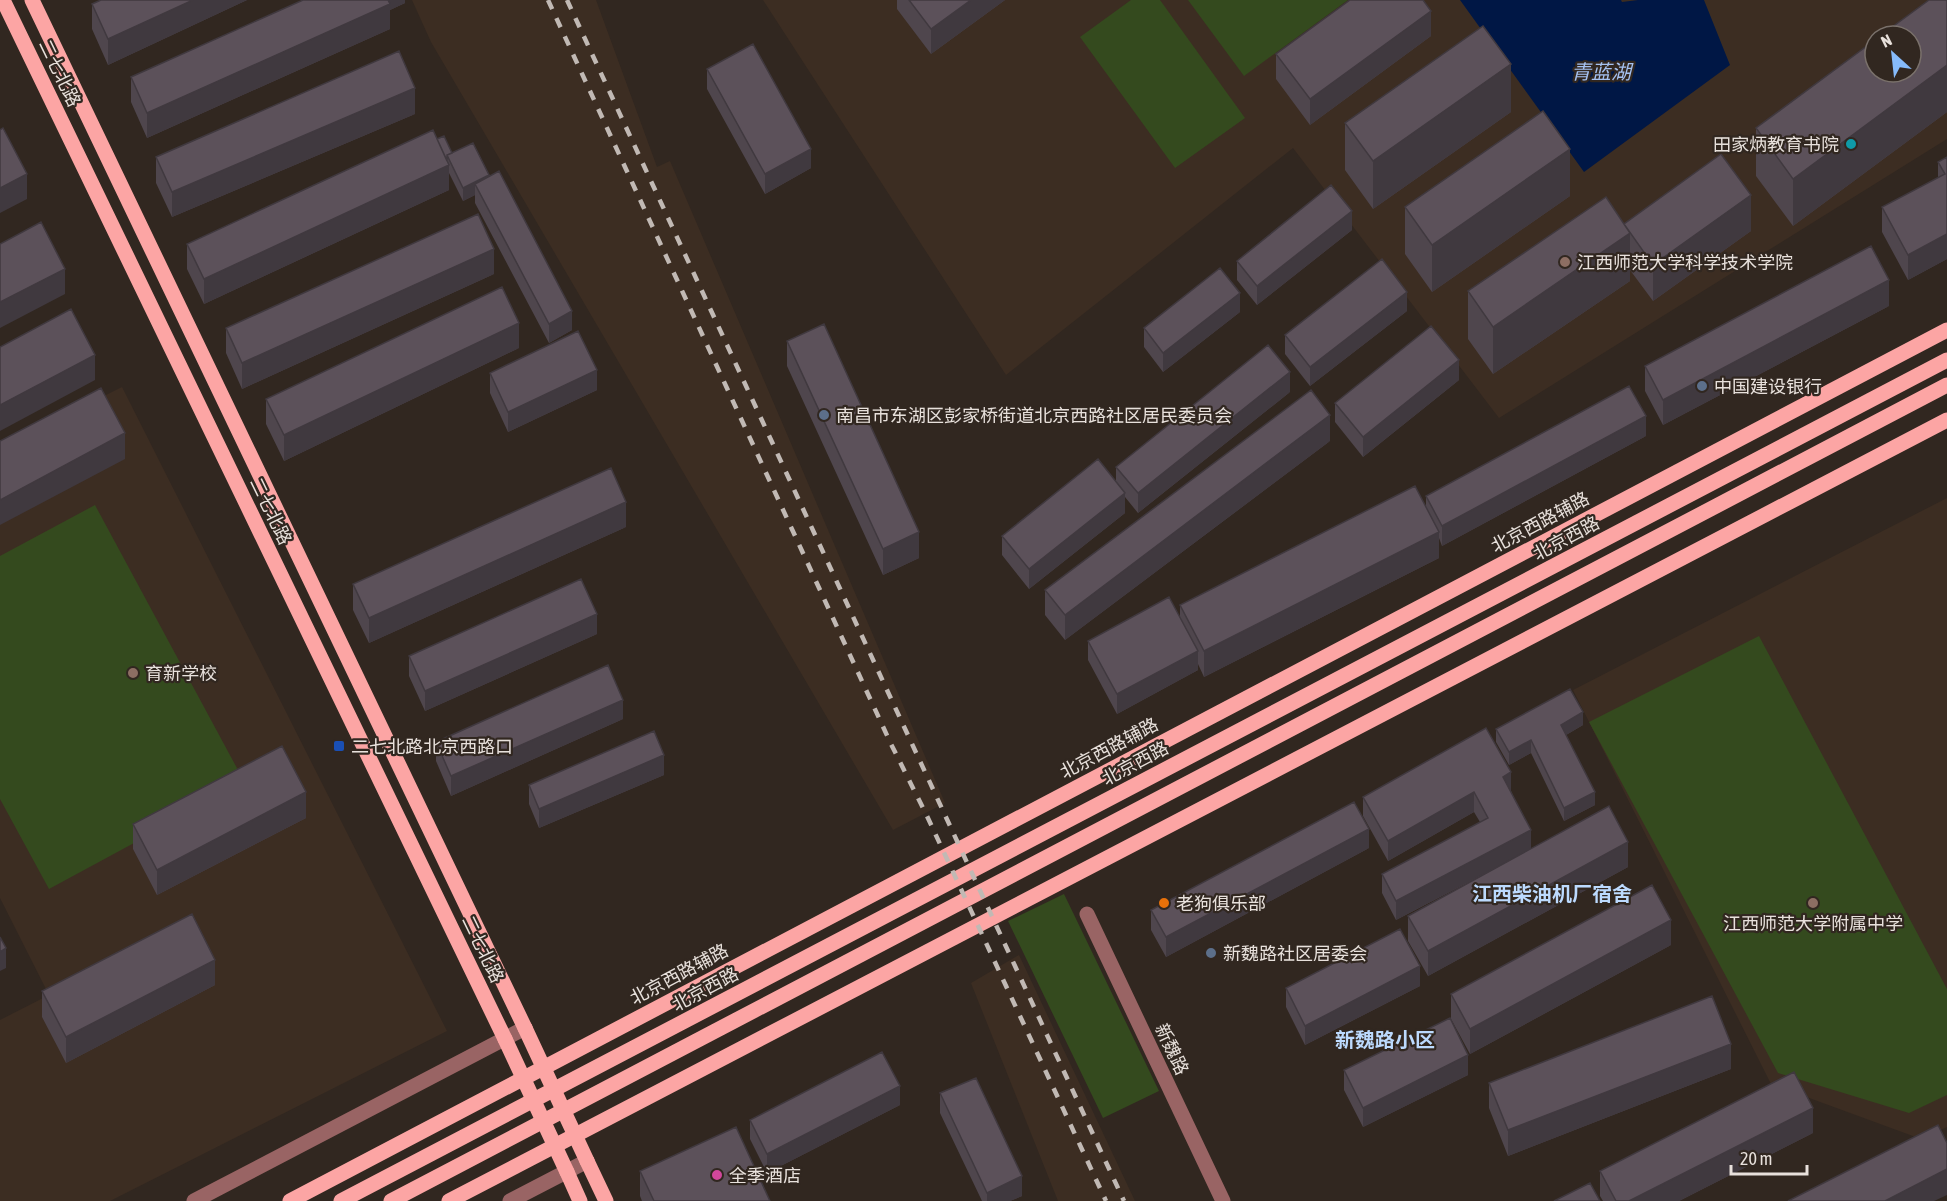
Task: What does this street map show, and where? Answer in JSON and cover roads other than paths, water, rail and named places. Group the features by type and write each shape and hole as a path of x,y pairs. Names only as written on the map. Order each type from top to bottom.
{"main road":[{"name":"二七北路","path":"3,0 505,1039 580,1201"},
{"name":"二七北路","path":"32,0 606,1201"},
{"name":"北京西路辅路","path":"290,1201 1947,330"},
{"name":"北京西路","path":"341,1201 1947,360"},
{"path":"391,1201 1947,385"},
{"path":"449,1201 1947,420"}],"street":[{"name":"新魏路","path":"1087,914 1223,1201"},
{"path":"194,1201 525,1028"},
{"path":"510,1201 587,1161"}],"water":[{"name":"青蓝湖","path":"1460,0 1621,0 1622,2 1704,0 1730,65 1584,172"}],"railway":[{"path":"548,0 891,744 927,816 1106,1201"},
{"path":"567,0 1124,1201"}],"place":[{"name":"田家炳教育书院","path":"1851,144"},
{"name":"江西师范大学科学技术学院","path":"1565,262"},
{"name":"中国建设银行","path":"1702,386"},
{"name":"南昌市东湖区彭家桥街道北京西路社区居民委员会","path":"824,415"},
{"name":"育新学校","path":"133,673"},
{"name":"二七北路北京西路口","path":"339,746"},
{"name":"老狗俱乐部","path":"1164,903"},
{"name":"江西师范大学附属中学","path":"1813,903"},
{"name":"新魏路社区居委会","path":"1211,953"},
{"name":"全季酒店","path":"717,1175"}],"district":[{"name":"江西柴油机厂宿舍","path":"1552,893"},
{"name":"新魏路小区","path":"1385,1039"}]}
